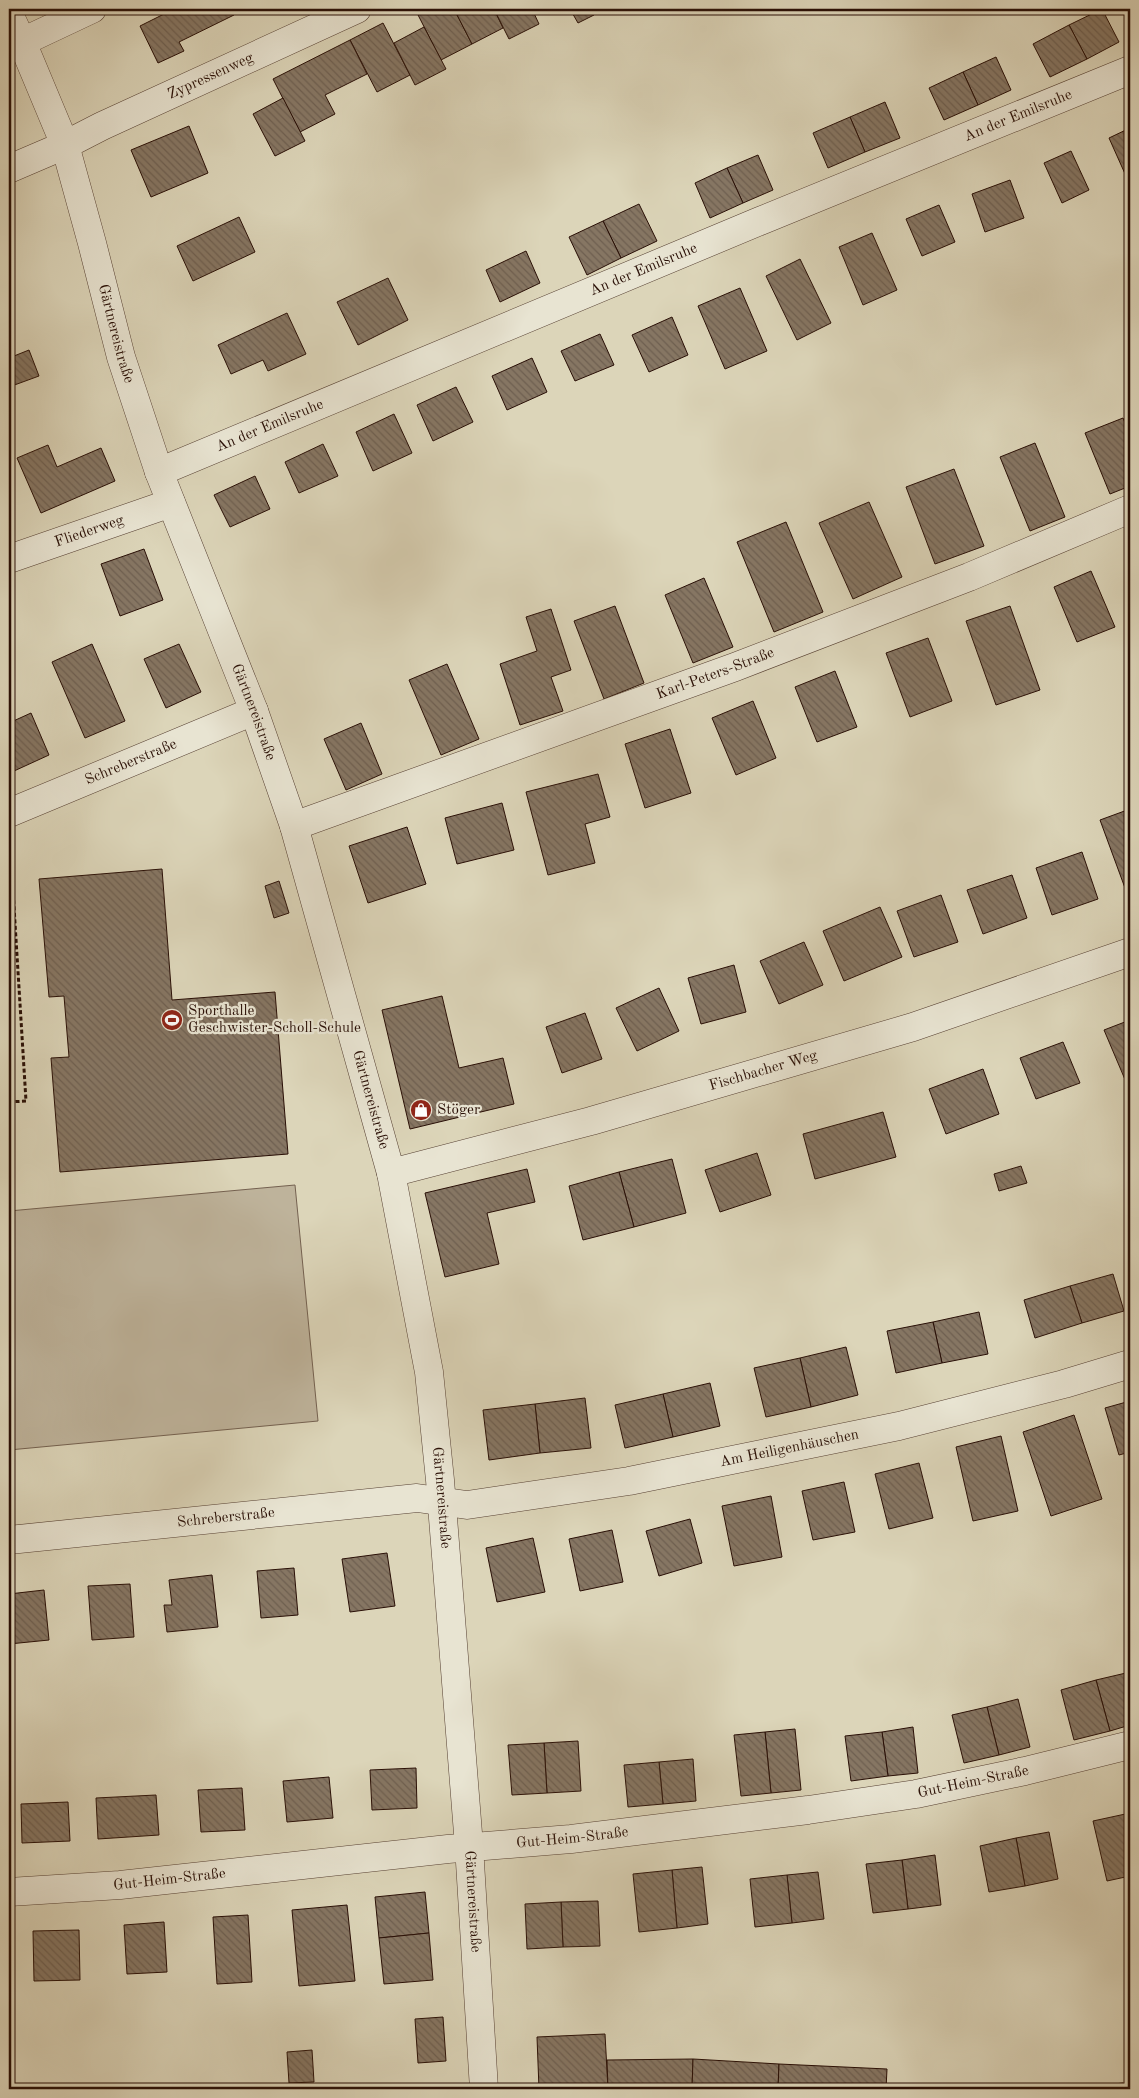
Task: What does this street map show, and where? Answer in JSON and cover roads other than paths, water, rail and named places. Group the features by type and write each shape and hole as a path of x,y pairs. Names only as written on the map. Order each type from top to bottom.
{"street":[{"path":"22,42 92,9"},
{"name":"Zypressenweg","path":"9,169 65,145 102,126 357,9"},
{"name":"Gärtnereistraße","path":"9,14 65,145 92,243 120,357 170,504 254,711 294,826 391,1173 429,1372 442,1502 469,1846 484,2089"},
{"name":"An der Emilsruhe","path":"159,472 750,225 1130,70"},
{"name":"Fliederweg","path":"9,558 170,504"},
{"name":"Karl-Peters-Straße","path":"294,826 736,667 970,577 1130,508"},
{"name":"Schreberstraße","path":"9,825 254,711"},
{"name":"Fischbacher Weg","path":"391,1173 591,1121 904,1030 1130,952"},
{"name":"Am Heiligenhäuschen","path":"442,1502 467,1505 630,1481 900,1426 1064,1384 1130,1364"},
{"name":"Schreberstraße","path":"9,1540 417,1498 442,1502"},
{"name":"Gut-Heim-Straße","path":"9,1892 120,1885 469,1846 572,1839 818,1809 916,1794 1025,1771 1130,1745"}],"place":[{"name":"Sporthalle Geschwister-Scholl-Schule","path":"172,1020"},
{"name":"Stöger","path":"421,1110"}]}
